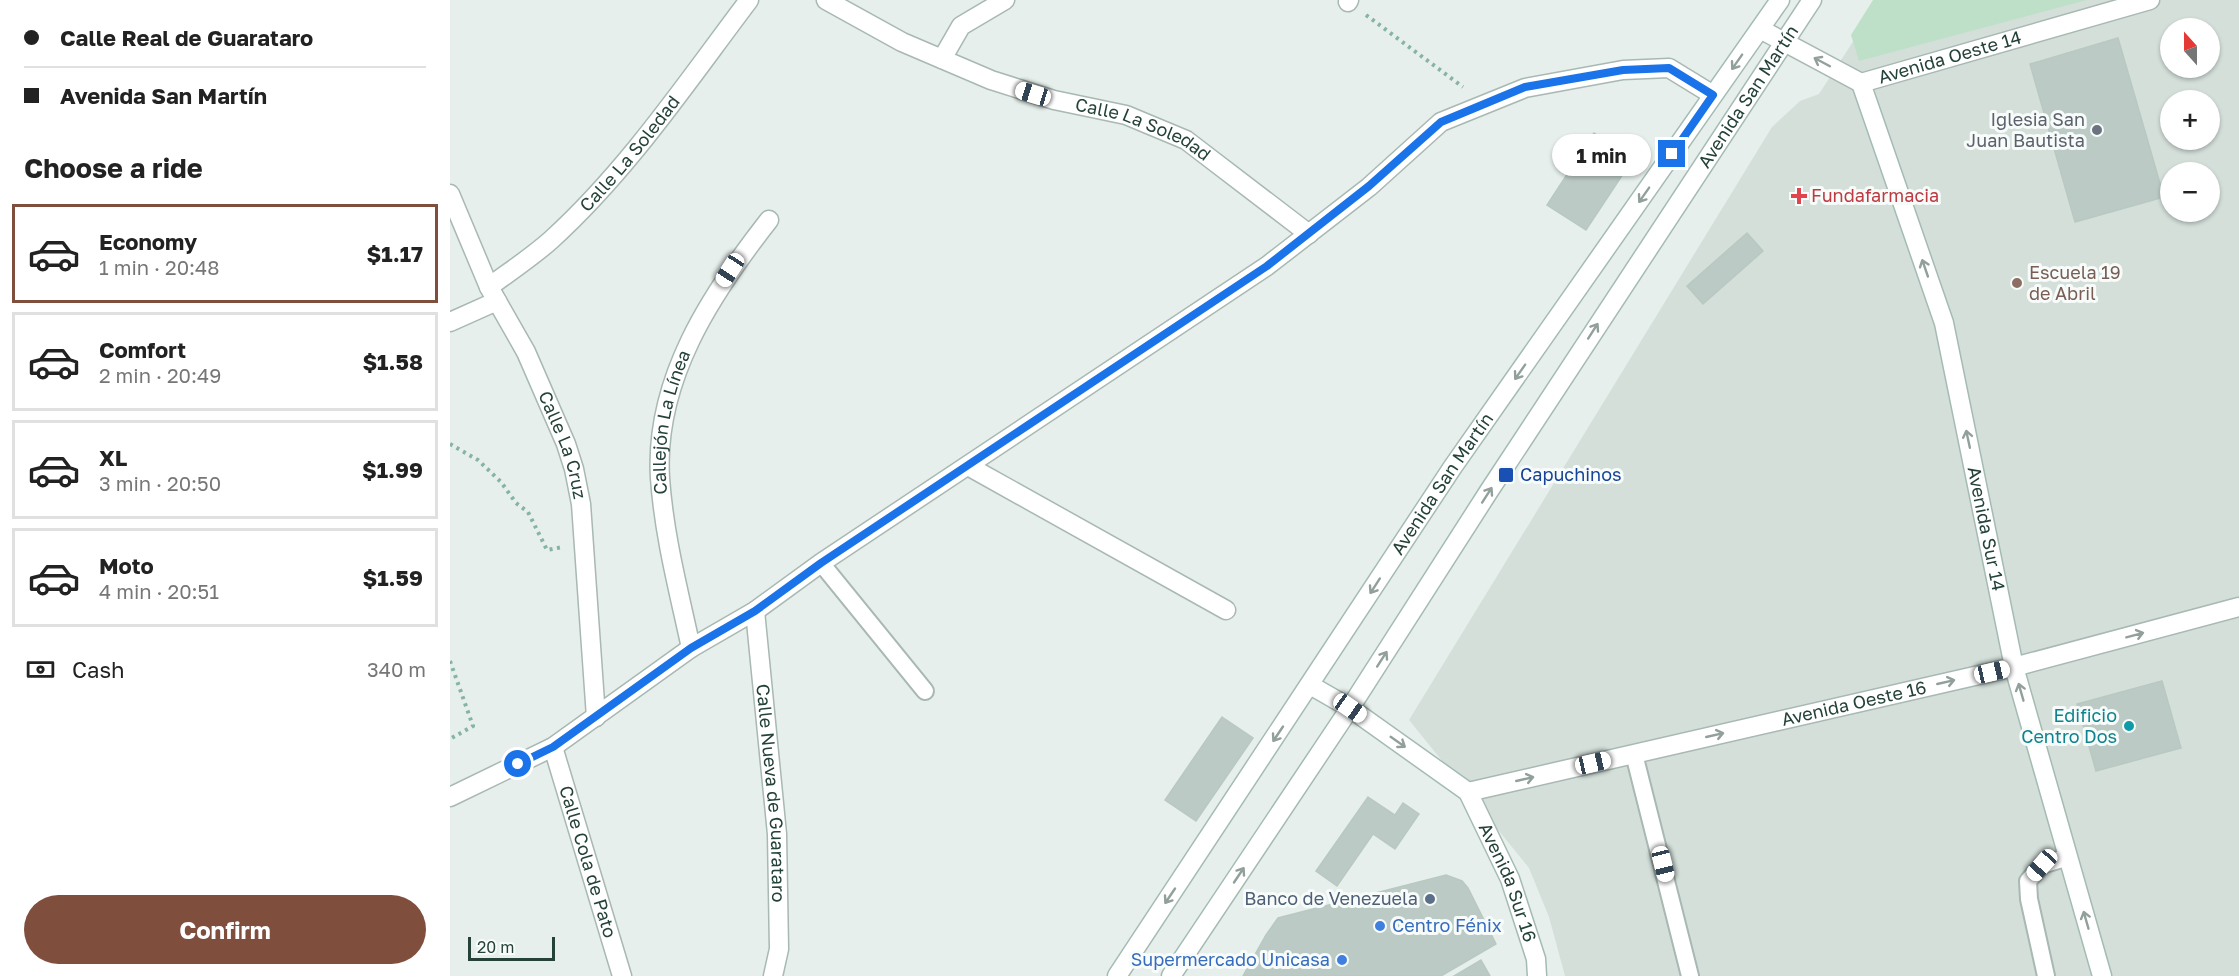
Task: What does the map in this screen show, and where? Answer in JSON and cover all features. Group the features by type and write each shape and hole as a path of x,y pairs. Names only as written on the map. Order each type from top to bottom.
{"street":[{"name":"Calle La Soledad","path":"450,322 493,294 588,204 642,141 749,0"},
{"name":"Calle La Soledad","path":"826,0 902,42 991,80 1054,100 1126,115 1186,140 1309,234"},
{"path":"942,59 961,26 1005,0"},
{"name":"Avenida San Martín","path":"1117,976 1452,468 1780,0"},
{"name":"Avenida San Martín","path":"1171,976 1350,708 1782,41 1812,0"},
{"name":"Avenida Oeste 14","path":"1760,29 1861,83 2150,0"},
{"path":"450,797 553,747 691,648 755,611 821,563 1267,266 1369,186 1441,122 1483,102 1525,87 1594,74 1669,68 1713,95"},
{"name":"Avenida Sur 14","path":"1861,83 1944,324 2014,667 2102,976"},
{"name":"Calle La Cruz","path":"450,194 493,294 526,352 566,444 581,504 596,717"},
{"name":"Callejón La Línea","path":"691,648 665,522 660,476 661,434 667,406 685,352 708,304 730,270 769,220"},
{"path":"968,466 1226,610"},
{"name":"Avenida Oeste 16","path":"1468,792 2014,667 2239,607"},
{"name":"Calle Nueva de Guarataro","path":"755,611 777,834 779,949 773,976"},
{"path":"1310,685 1350,708 1468,792"},
{"name":"Calle Cola de Pato","path":"553,747 622,976"},
{"name":"Avenida Sur 16","path":"1468,792 1510,879 1536,959 1537,976"}],"lane":[{"path":"821,563 925,691"},
{"path":"1634,754 1690,976"},
{"path":"2046,976 2029,899 2028,881 2042,865 2068,857"}],"path":[{"path":"1349,1 1483,102"},
{"path":"450,444 478,460 501,482 516,503 528,512 547,550 584,542"},
{"path":"450,661 473,726 450,739"}],"shaded area":[{"path":"1880,0 2239,0 2239,976 1565,976 1549,917 1529,868 1409,720 1772,127 1800,101 1819,94"}],"green space":[{"path":"1873,0 2087,0 1859,61 1851,35"}],"building":[{"name":"Iglesia San Juan Bautista","path":"2118,38 2160,183 2160,198 2075,222 2030,64"},
{"path":"1594,133 1633,159 1586,230 1547,205"},
{"path":"1747,233 1763,251 1703,304 1687,286"},
{"name":"Edificio Centro Dos","path":"2162,681 2181,748 2096,771 2077,704"},
{"path":"1222,717 1253,738 1196,821 1165,800"},
{"path":"1368,797 1395,815 1403,803 1419,814 1395,849 1373,834 1337,886 1316,871"},
{"name":"Centro Fénix","path":"1446,875 1462,881 1468,888 1496,944 1441,976 1243,976 1278,918"},
{"path":"1481,960 1490,976 1454,976"}],"place":[{"name":"Iglesia San Juan Bautista","path":"2097,130"},
{"name":"Fundafarmacia","path":"1799,196"},
{"name":"Escuela 19 de Abril","path":"2017,283"},
{"name":"Capuchinos","path":"1506,475"},
{"name":"Edificio Centro Dos","path":"2129,726"},
{"name":"Banco de Venezuela","path":"1430,899"},
{"name":"Centro Fénix","path":"1380,926"},
{"name":"Supermercado Unicasa","path":"1342,960"}],"route":[{"path":"518,764 553,747 691,648 755,611 821,563 1267,266 1369,186 1441,122 1483,102 1525,87 1623,70 1669,68 1713,95 1672,154"}]}
